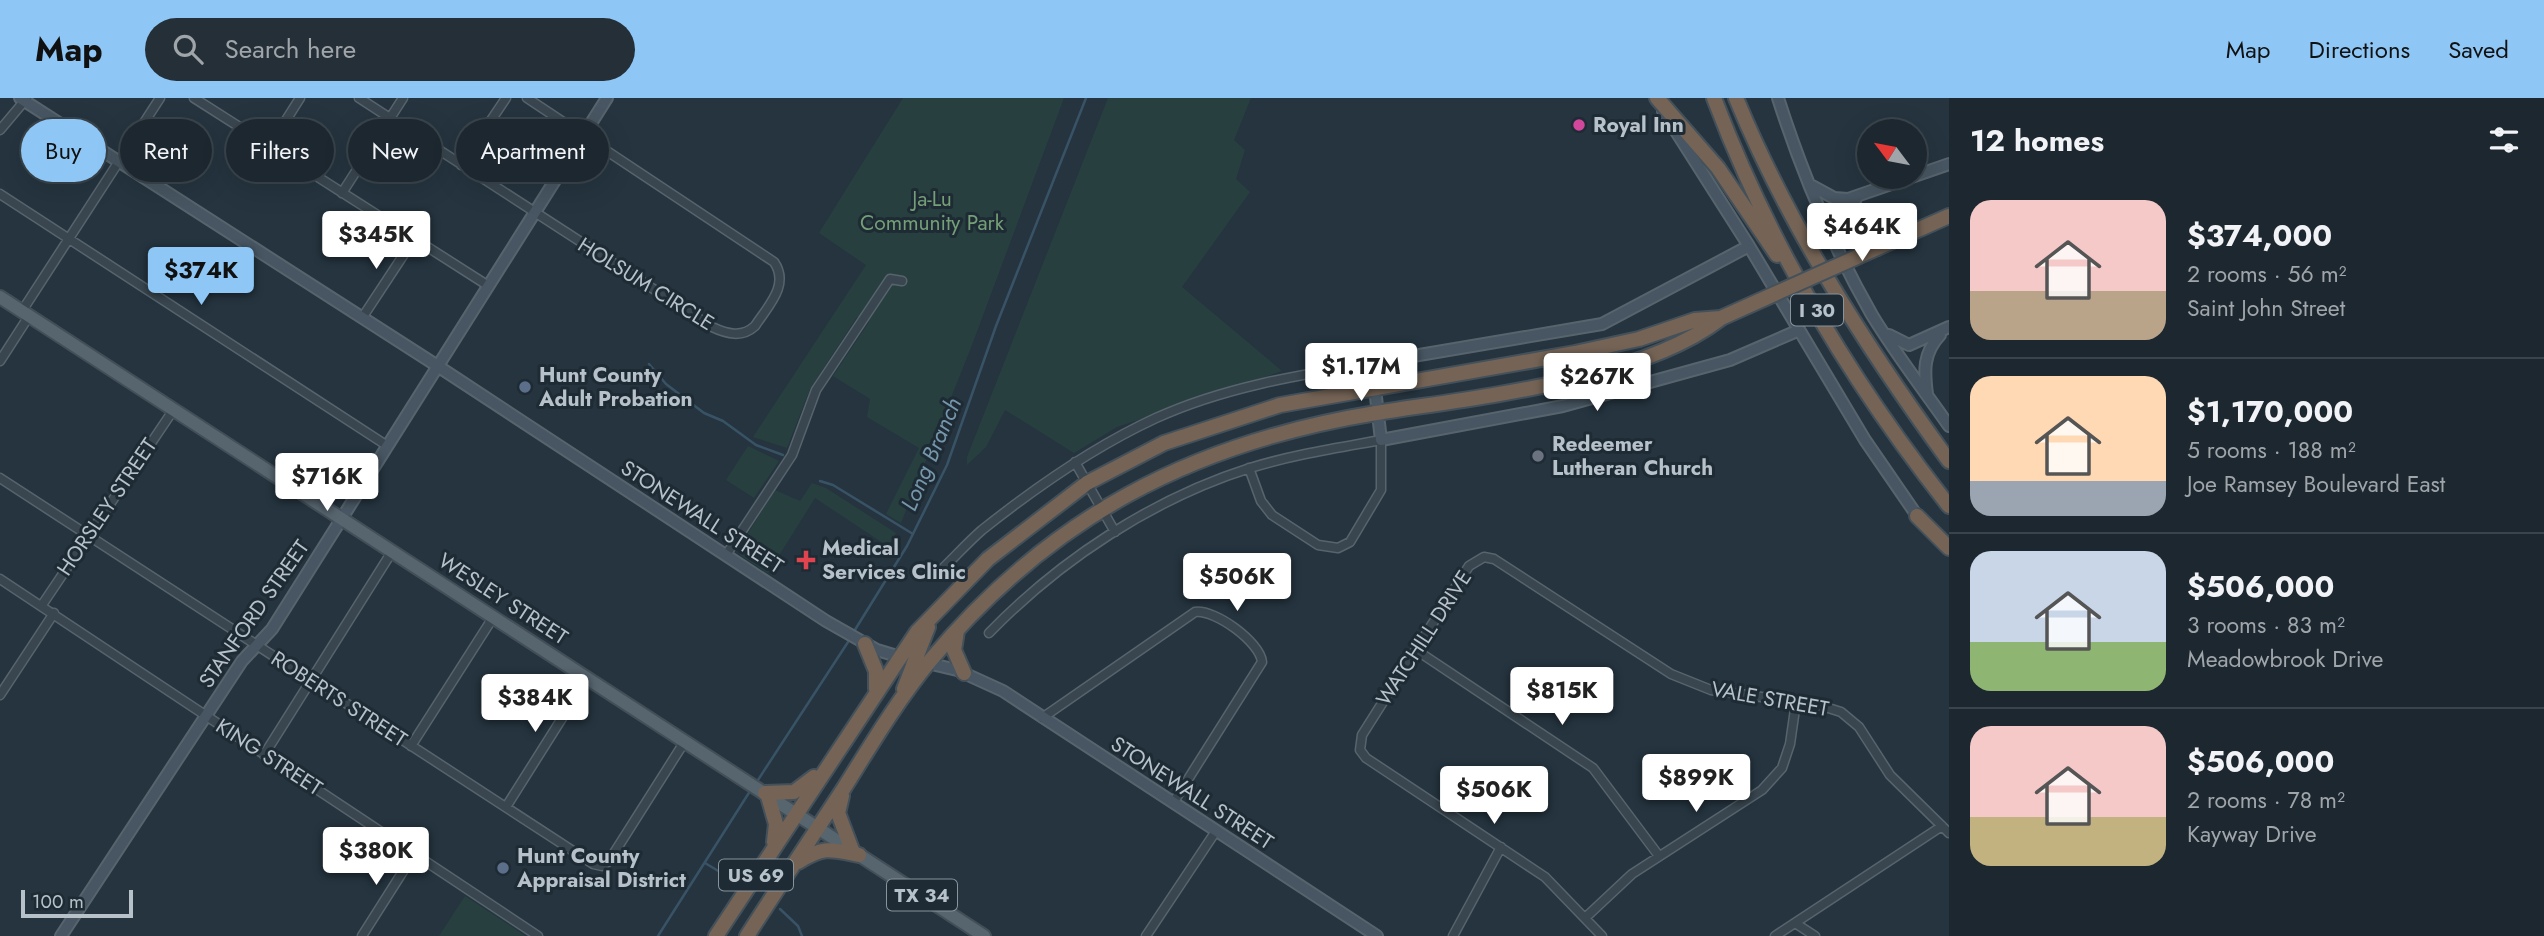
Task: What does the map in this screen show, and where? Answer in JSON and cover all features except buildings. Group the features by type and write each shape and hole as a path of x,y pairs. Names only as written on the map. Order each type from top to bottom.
{"highway":[{"path":"1656,98 1718,169 1805,302 1822,319"},
{"name":"I 30","path":"1714,98 1781,246 1822,319 1919,468 1949,506"},
{"name":"I 30","path":"1736,98 1784,198 1844,305 1949,461"},
{"name":"US 69","path":"747,936 899,704 921,662 1040,551 1101,509 1187,465 1236,446 1378,413 1527,388 1643,359 1702,332 1721,318 1949,216"},
{"name":"US 69","path":"716,936 898,657 934,612 1004,545 1087,483 1164,443 1280,405 1575,353 1639,339 1695,320 1721,318"},
{"path":"1917,516 1949,548"},
{"path":"921,662 934,612"},
{"path":"957,630 954,650 964,673"},
{"path":"863,643 876,671 876,690"},
{"path":"772,849 776,824 766,794 794,792 826,767"},
{"path":"845,785 838,813 856,853"},
{"path":"793,865 813,852 828,848 856,853"}],"main road":[{"name":"WESLEY STREET","path":"0,297 984,936"}],"street":[{"path":"0,361 68,238 160,98"},
{"path":"194,98 226,119"},
{"path":"287,119 300,98"},
{"name":"HOLSUM CIRCLE","path":"359,98 456,162"},
{"path":"342,193 403,98"},
{"path":"492,119 506,98"},
{"name":"HOLSUM CIRCLE","path":"527,98 558,119"},
{"name":"STANFORD STREET","path":"594,119 607,98"},
{"path":"1656,98 1749,246 1797,331 1865,440 1917,516 1949,555"},
{"path":"1778,98 1797,158 1834,240 1884,332 1949,426"},
{"path":"0,130 24,99"},
{"name":"STONEWALL STREET","path":"24,99 117,163 436,365 838,628 863,643 898,657 964,673 1003,691 1376,936"},
{"name":"HOLSUM CIRCLE","path":"487,182 712,327 736,334 750,331 780,287 782,279 774,262 609,153"},
{"path":"1834,240 1838,215 1843,206 1861,196 1949,164"},
{"path":"325,182 487,285"},
{"name":"STANFORD STREET","path":"61,936 242,661 272,629 553,182"},
{"path":"1810,184 1834,198 1861,196"},
{"path":"0,194 387,445"},
{"path":"362,318 414,239"},
{"path":"936,575 982,531 1075,462 1145,424 1190,405 1272,381 1602,324 1749,246"},
{"path":"726,555 792,455 807,422 813,396 833,363 890,279 902,281"},
{"path":"1884,332 1909,345 1947,329"},
{"path":"1928,395 1924,371 1927,355 1947,329"},
{"path":"989,633 1019,602 1115,532 1178,498 1249,468 1563,406 1730,360 1797,331"},
{"path":"1249,468 1261,501 1272,515 1318,545 1338,548 1350,542 1381,490 1381,440 1372,363"},
{"name":"HORSLEY STREET","path":"42,605 174,409"},
{"path":"1075,462 1115,532"},
{"name":"ROBERTS STREET","path":"0,478 593,864 603,866 609,861 685,741"},
{"path":"264,755 393,550"},
{"name":"WATCHILL DRIVE","path":"1489,557 1474,560 1469,566 1366,728 1359,746 1366,758 1501,847"},
{"name":"VALE STREET","path":"1489,557 1671,674 1711,690 1833,709 1849,718 1890,775 1946,830"},
{"name":"KING STREET","path":"0,579 538,936"},
{"path":"1042,718 1195,612 1206,612 1240,633 1257,648 1262,662 1173,803"},
{"path":"0,695 54,613"},
{"path":"411,746 494,616"},
{"path":"1416,650 1593,768 1659,856"},
{"path":"506,807 588,677"},
{"path":"1585,918 1632,874 1762,790 1777,775 1790,744 1796,702"},
{"path":"1775,936 1946,830"},
{"path":"1146,936 1216,831"},
{"path":"1453,936 1501,847 1545,877 1602,936"},
{"path":"362,936 414,854"},
{"path":"1795,923 1815,936"}],"green space":[{"name":"Ja-Lu Community Park","path":"903,98 1064,98 972,345 901,523 886,514 919,448 867,417 870,399 833,376 869,322 857,317 810,389 787,448 753,437 866,265 819,233"},
{"path":"1108,98 1251,98 1234,140 1245,150 1236,179 1250,192 1182,287 1282,371 1117,427 1074,453 1005,410 986,447 967,465 967,457"},
{"path":"748,446 779,461 754,498 726,480"},
{"path":"812,483 826,488 896,533 889,547 815,498 768,573 740,555 739,548 775,490 800,501"},
{"path":"465,896 526,936 439,936"}],"waterway":[{"name":"Long Branch","path":"853,633 907,546 947,465 996,326 1086,98"},
{"path":"649,364 666,384 704,413 723,421 756,445 783,455"},
{"path":"820,481 833,485 913,534"},
{"name":"Long Branch","path":"756,783 850,639"},
{"name":"Long Branch","path":"658,936 752,788"},
{"path":"705,863 735,881"},
{"path":"780,909 798,926 802,936"}],"place":[{"name":"Royal Inn","path":"1579,125"},
{"name":"Hunt County Adult Probation","path":"525,387"},
{"name":"Redeemer Lutheran Church","path":"1538,456"},
{"name":"Medical Services Clinic","path":"806,560"},
{"name":"Hunt County Appraisal District","path":"503,868"}]}
